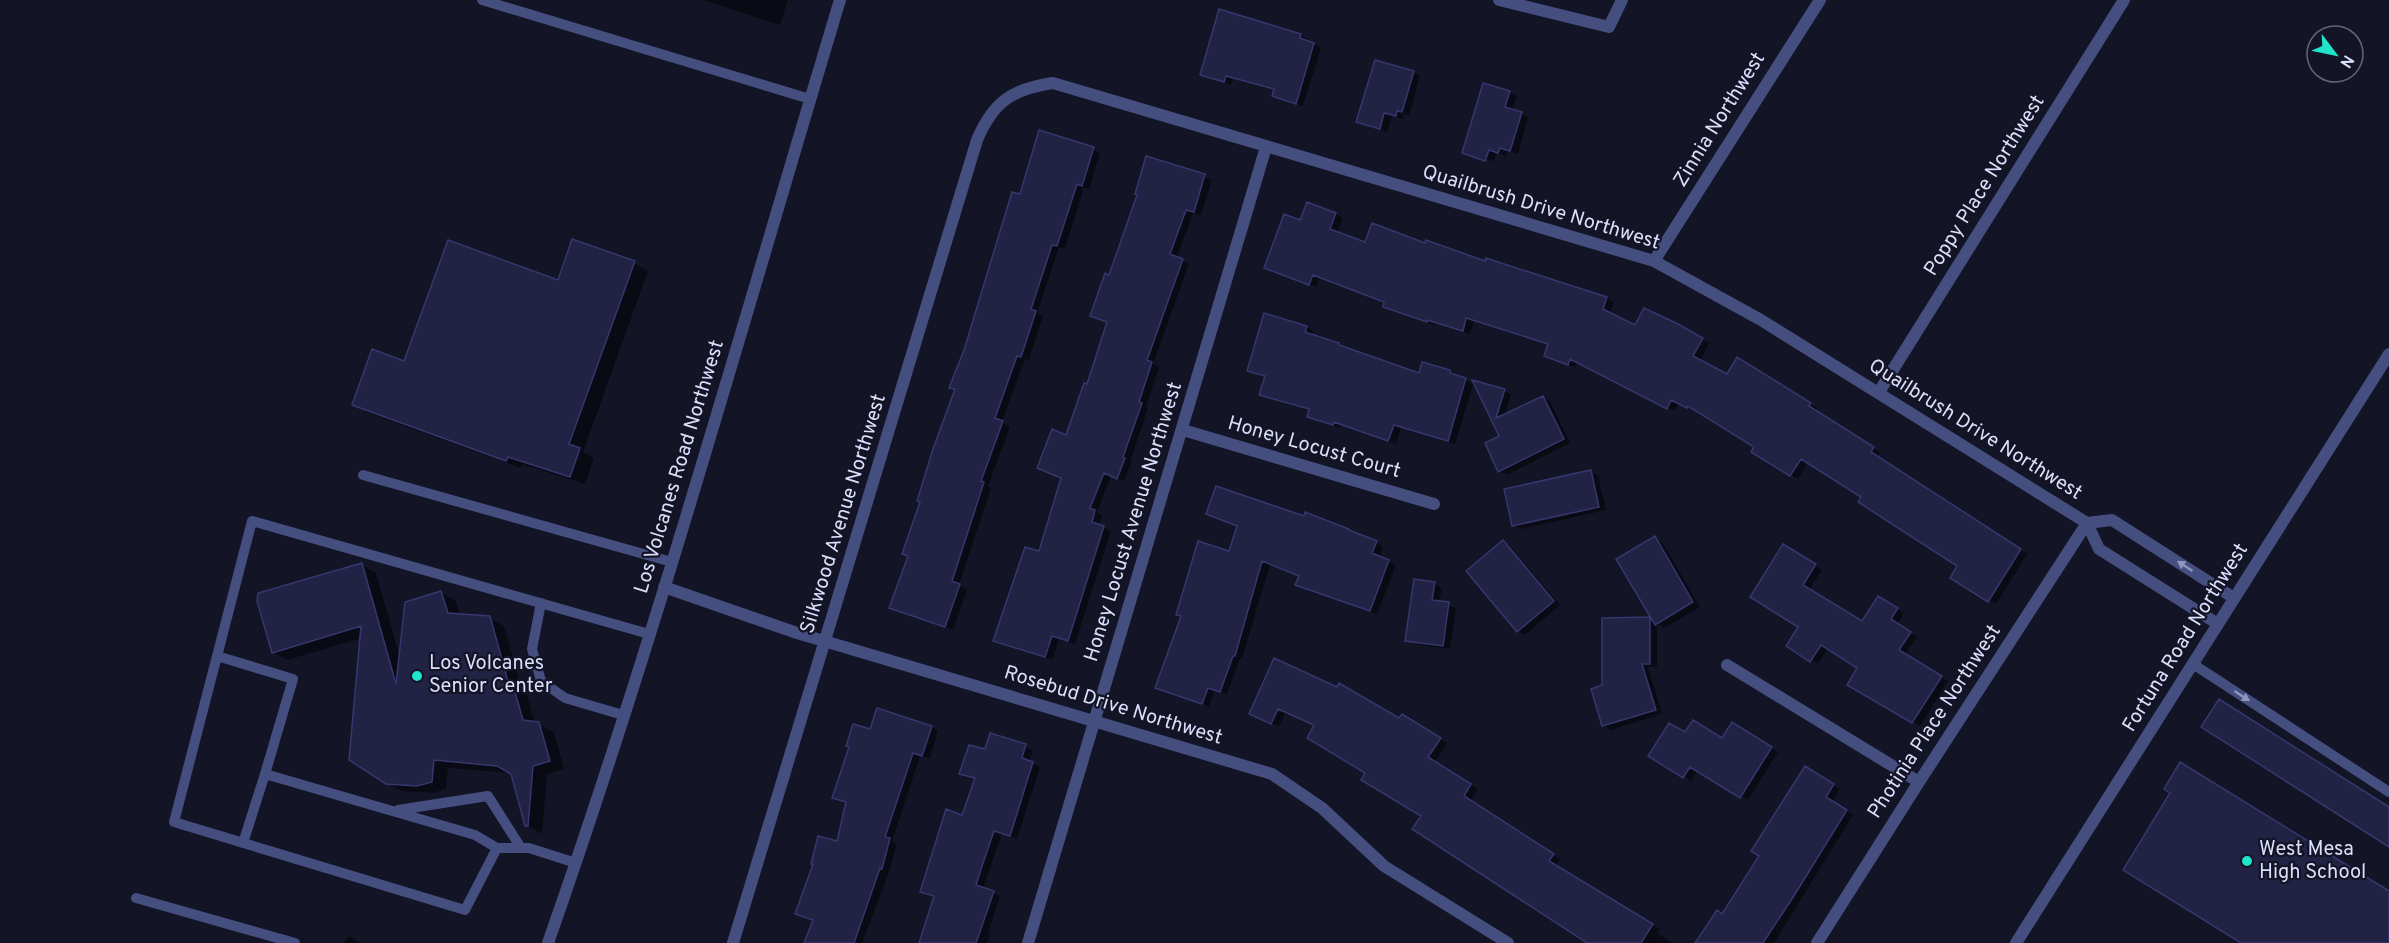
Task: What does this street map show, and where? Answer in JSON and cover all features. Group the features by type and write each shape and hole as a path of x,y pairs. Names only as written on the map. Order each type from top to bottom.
{"street":[{"name":"Los Volcanes Road Northwest","path":"548,943 576,863 672,562 840,0"},
{"path":"1498,0 1609,27 1622,0"},
{"name":"Zinnia Northwest","path":"1654,261 1820,0"},
{"name":"Poppy Place Northwest","path":"1879,392 2124,0"},
{"name":"Quailbrush Drive Northwest","path":"1002,102 1028,87 1053,83 1654,261 1761,320 2087,523 2099,549 2218,624"},
{"name":"Silkwood Avenue Northwest","path":"733,943 977,140 986,119 1002,102"},
{"name":"Honey Locust Avenue Northwest","path":"1028,943 1266,147"},
{"name":"Fortuna Road Northwest","path":"2016,943 2389,354"},
{"name":"Honey Locust Court","path":"1183,430 1434,504"},
{"name":"Quailbrush Drive Northwest","path":"2087,523 2112,520 2234,598"},
{"name":"Photinia Place Northwest","path":"1817,943 2087,523"},
{"name":"Rosebud Drive Northwest","path":"664,587 826,642 1272,774 1322,808 1384,866 1508,943"},
{"path":"1727,665 1919,782"}],"lane":[{"path":"482,0 810,99"},
{"path":"363,475 672,562"},
{"path":"497,849 465,910 174,822 252,521 649,634"},
{"path":"541,603 532,648 541,681 565,698 624,715"},
{"path":"217,656 293,679 243,843"},
{"path":"2193,664 2389,792"},
{"path":"265,774 475,835 497,849 529,848 576,863"},
{"path":"394,811 488,796 520,848"},
{"path":"136,898 295,943"}],"building":[{"path":"1219,9 1301,34 1300,38 1314,43 1296,104 1272,96 1274,89 1226,76 1224,82 1200,75"},
{"path":"1375,60 1414,71 1402,112 1397,111 1396,116 1384,113 1380,129 1356,122"},
{"path":"1483,83 1510,91 1505,107 1522,112 1510,151 1500,148 1498,153 1489,150 1485,161 1462,153"},
{"path":"1039,130 1094,147 1082,186 1077,184 1057,246 1052,245 1031,309 1036,311 1021,357 1017,356 995,418 1003,421 981,481 984,482 952,581 960,584 945,627 889,608 908,556 902,554 920,502 917,501 955,389 949,388 964,350 1012,192 1020,194"},
{"path":"1146,156 1205,174 1194,212 1186,210 1170,254 1183,259 1147,360 1152,362 1139,402 1142,403 1123,457 1125,458 1117,479 1104,473 1090,508 1095,510 1092,522 1104,526 1068,641 1052,636 1045,657 993,641 1025,547 1039,551 1061,478 1037,468 1052,429 1066,435 1084,383 1087,384 1107,322 1090,316 1105,273 1109,275 1137,195 1135,194"},
{"path":"1307,202 1336,213 1330,229 1365,242 1372,223 1425,243 1426,240 1485,261 1486,258 1607,297 1603,309 1635,325 1644,308 1678,324 1703,338 1693,356 1727,374 1737,357 1811,403 1809,406 1874,447 1871,452 2021,549 1988,602 1950,578 1957,566 1858,502 1861,497 1801,459 1790,476 1751,452 1754,447 1688,406 1687,408 1671,400 1667,409 1570,359 1568,365 1544,356 1548,344 1466,318 1463,331 1427,320 1427,322 1383,307 1384,302 1313,275 1309,285 1264,268 1284,214 1300,220"},
{"path":"572,239 635,261 569,444 580,448 570,477 508,457 506,461 352,405 372,349 404,361 448,240 558,280"},
{"path":"1264,313 1307,326 1305,332 1419,373 1422,362 1450,370 1450,373 1466,378 1448,441 1394,425 1388,441 1334,422 1333,425 1307,417 1309,409 1259,395 1265,376 1247,371"},
{"path":"1472,380 1505,389 1496,418 1543,396 1564,439 1498,472 1485,443 1499,436"},
{"path":"1591,470 1599,507 1512,526 1504,489"},
{"path":"1216,486 1304,516 1305,512 1349,529 1377,541 1372,553 1389,560 1370,611 1295,585 1299,576 1262,561 1235,656 1233,656 1220,692 1208,688 1202,704 1155,688 1181,616 1176,615 1198,541 1229,551 1237,526 1206,514"},
{"path":"1655,536 1693,602 1655,625 1616,559"},
{"path":"1503,540 1554,601 1517,632 1466,571"},
{"path":"1783,544 1816,564 1803,585 1862,621 1878,596 1898,608 1891,619 1911,632 1899,650 1942,676 1912,723 1847,685 1857,668 1821,645 1810,662 1786,646 1798,627 1750,597"},
{"name":"Los Volcanes Senior Center","path":"362,563 396,684 405,602 441,591 448,613 490,616 509,685 513,685 523,720 539,722 550,761 533,766 528,826 525,826 511,774 497,766 434,760 432,782 417,786 386,784 349,760 361,626 272,653 257,601 258,593"},
{"path":"1414,579 1435,582 1432,600 1449,602 1443,646 1405,641"},
{"path":"1650,617 1650,664 1642,664 1656,710 1602,726 1591,689 1602,685 1602,618"},
{"path":"1274,658 1337,687 1339,683 1399,718 1402,714 1441,738 1428,757 1471,784 1464,796 1554,854 1549,861 1653,924 1641,943 1587,943 1412,829 1421,816 1361,780 1365,773 1307,738 1314,725 1278,709 1271,724 1249,714"},
{"path":"2219,699 2389,807 2389,847 2201,727"},
{"path":"877,708 932,726 922,756 913,753 885,837 890,838 882,869 880,868 854,943 804,943 813,920 795,914 813,864 811,864 818,836 837,841 846,802 832,798 849,747 846,746 853,724 870,729"},
{"path":"1693,720 1722,738 1732,722 1772,747 1740,798 1690,767 1683,778 1648,756 1669,723 1685,732"},
{"path":"990,733 1026,744 1022,758 1033,762 1010,836 994,831 976,885 994,891 976,943 919,943 934,896 920,892 946,809 962,815 975,778 959,774 969,745 985,749"},
{"path":"2180,762 2389,891 2389,943 2241,943 2123,870 2170,793 2164,789"},
{"path":"1805,766 1834,784 1826,797 1847,810 1797,891 1763,943 1695,943 1717,910 1722,914 1759,856 1751,851"}],"place":[{"name":"Los Volcanes Senior Center","path":"417,676"},
{"name":"West Mesa High School","path":"2247,861"}]}
